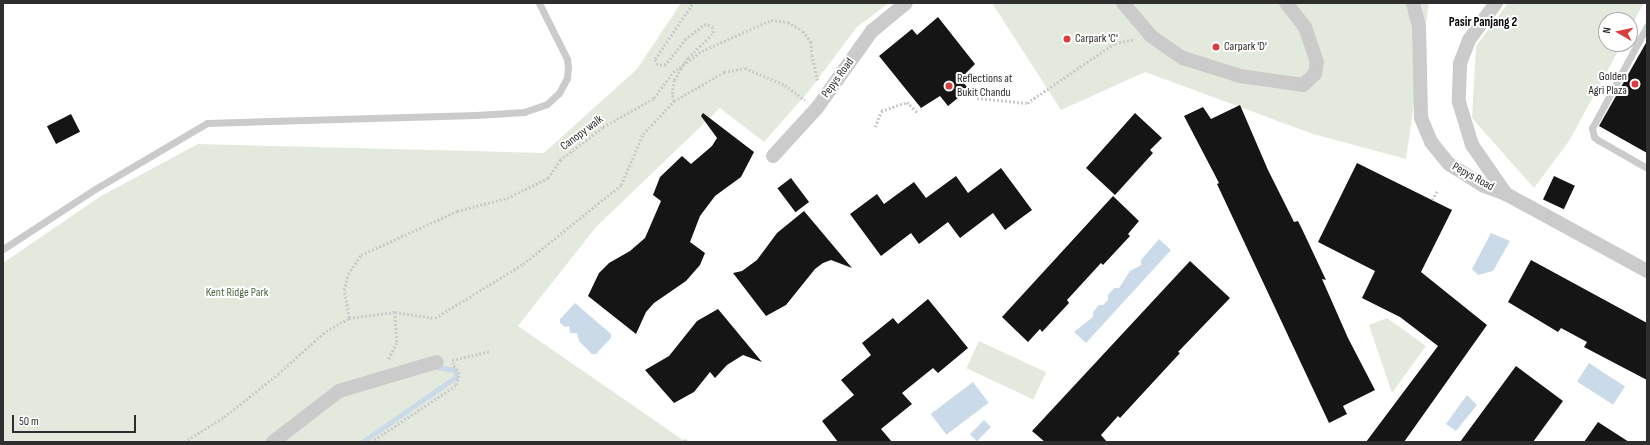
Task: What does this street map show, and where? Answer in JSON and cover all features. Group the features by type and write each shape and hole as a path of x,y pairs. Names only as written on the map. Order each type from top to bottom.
{"street":[{"name":"Pepys Road","path":"773,156 827,94 872,31 906,3"},
{"path":"1123,3 1151,36 1183,58 1240,76 1303,85 1315,74 1317,62 1305,27 1286,3"},
{"name":"Pepys Road","path":"1413,3 1419,27 1421,118 1431,142 1449,164 1484,186 1506,194 1647,271"},
{"path":"1496,3 1469,40 1460,64 1459,102 1472,145 1506,194"},
{"path":"273,442 339,391 442,361"}],"lane":[{"path":"3,249 95,189 207,123 476,115 524,112 546,104 559,93 567,78 568,67 539,3"},
{"path":"1647,26 1595,121 1592,132 1598,140 1647,168"}],"path":[{"path":"674,101 672,94 674,80 688,58 713,33 713,28 706,24 682,43 666,65 657,65 655,59 694,3"},
{"name":"Canopy walk","path":"349,318 344,290 348,274 361,255 457,211 507,198 548,178 560,160 603,127 654,98 673,72 702,51 771,20 788,22 803,31 812,42 812,56 820,84 827,94"},
{"path":"977,98 1027,103 1115,43"},
{"path":"184,442 224,418 290,364 326,331 349,318 395,312 435,318 523,264 621,185 643,134 674,101 724,72 745,68 785,85 800,96"},
{"path":"875,127 880,111 907,102 918,113"},
{"path":"1432,200 1437,191"},
{"path":"378,380 397,343 395,312"},
{"path":"442,361 490,351"},
{"path":"371,442 456,386 459,374 453,364"}],"green space":[{"name":"Kent Ridge Park","path":"681,3 889,3 857,27 808,92 764,142 720,108 596,227 518,326 686,442 3,442 3,263 101,196 198,144 544,153 637,69"},
{"path":"992,3 1429,3 1406,159 1313,134 1145,72 1061,110"},
{"path":"1508,3 1644,3 1638,14 1638,12 1598,12 1598,52 1618,52 1569,141 1534,188 1472,118 1476,46"},
{"path":"1387,318 1426,346 1392,393 1369,325"},
{"path":"979,341 1046,372 1033,399 966,368"}],"water":[{"path":"1491,233 1510,241 1493,271 1478,275 1472,269"},
{"path":"1159,239 1171,250 1086,343 1074,332 1093,317 1093,312 1099,305 1103,305 1108,300 1108,295 1114,288 1119,288 1130,271 1141,265 1141,260"},
{"path":"575,303 611,334 611,338 596,354 592,354 579,341 577,333 570,333 569,326 565,327 560,323 560,319"},
{"path":"1589,363 1625,386 1613,405 1577,381"},
{"path":"973,382 989,403 946,435 931,414"},
{"path":"1467,395 1477,405 1456,431 1446,424"},
{"path":"984,420 991,427 977,441 970,434"}],"building":[{"path":"938,17 975,64 960,79 969,89 948,106 940,96 921,108 879,56 912,29 917,35"},
{"name":"Golden Agri Plaza","path":"1647,41 1647,153 1599,126"},
{"path":"1240,105 1268,170 1294,222 1298,221 1302,229 1326,280 1322,279 1348,338 1375,390 1343,406 1347,414 1329,423 1217,184 1219,183 1184,116 1203,107 1211,119"},
{"path":"703,113 754,152 741,177 715,196 700,216 690,242 705,253 700,265 686,281 654,303 646,312 636,334 588,296 599,273 609,263 630,251 645,238 661,201 653,195 660,177 682,156 691,164 712,146 717,138 701,116"},
{"path":"1135,113 1162,138 1150,150 1153,153 1115,195 1086,168"},
{"path":"71,114 80,132 56,144 47,126"},
{"path":"1357,163 1452,210 1421,272 1487,325 1404,442 1366,442 1438,346 1400,317 1362,298 1375,271 1318,242"},
{"path":"1001,168 1032,210 1005,230 993,213 960,238 948,222 919,244 911,233 881,256 850,214 877,194 884,204 914,182 926,198 956,176 968,193"},
{"path":"1554,176 1575,186 1564,209 1543,200"},
{"path":"791,178 809,202 795,212 777,188"},
{"path":"1113,196 1139,221 1128,234 1130,236 1103,265 1101,263 1067,300 1069,303 1042,332 1040,329 1028,342 1002,317"},
{"path":"804,211 852,268 831,260 823,263 815,269 786,305 766,316 733,273 742,271 757,260 777,233"},
{"path":"1531,260 1647,323 1647,380 1584,347 1587,342 1561,328 1558,332 1508,302"},
{"path":"1190,261 1230,298 1178,352 1180,353 1120,418 1118,416 1101,435 1107,442 1045,442 1032,431"},
{"path":"928,299 968,348 938,373 933,368 902,393 912,404 881,429 892,442 838,442 822,421 854,395 841,380 871,355 862,343 893,318 898,324"},
{"path":"718,309 762,362 743,355 727,365 715,378 710,372 694,392 674,403 645,370 669,356 697,321"},
{"path":"1516,366 1563,401 1533,442 1460,442"},
{"path":"1598,422 1629,442 1584,442"}],"waterway":[{"path":"362,442 456,377 455,370 436,367"}],"place":[{"name":"Carpark 'C'","path":"1067,39"},
{"name":"Carpark 'D'","path":"1216,47"},
{"name":"Golden Agri Plaza","path":"1635,84"},
{"name":"Reflections at Bukit Chandu","path":"949,86"}],"district":[{"name":"Pasir Panjang 2","path":"1483,22"}]}
